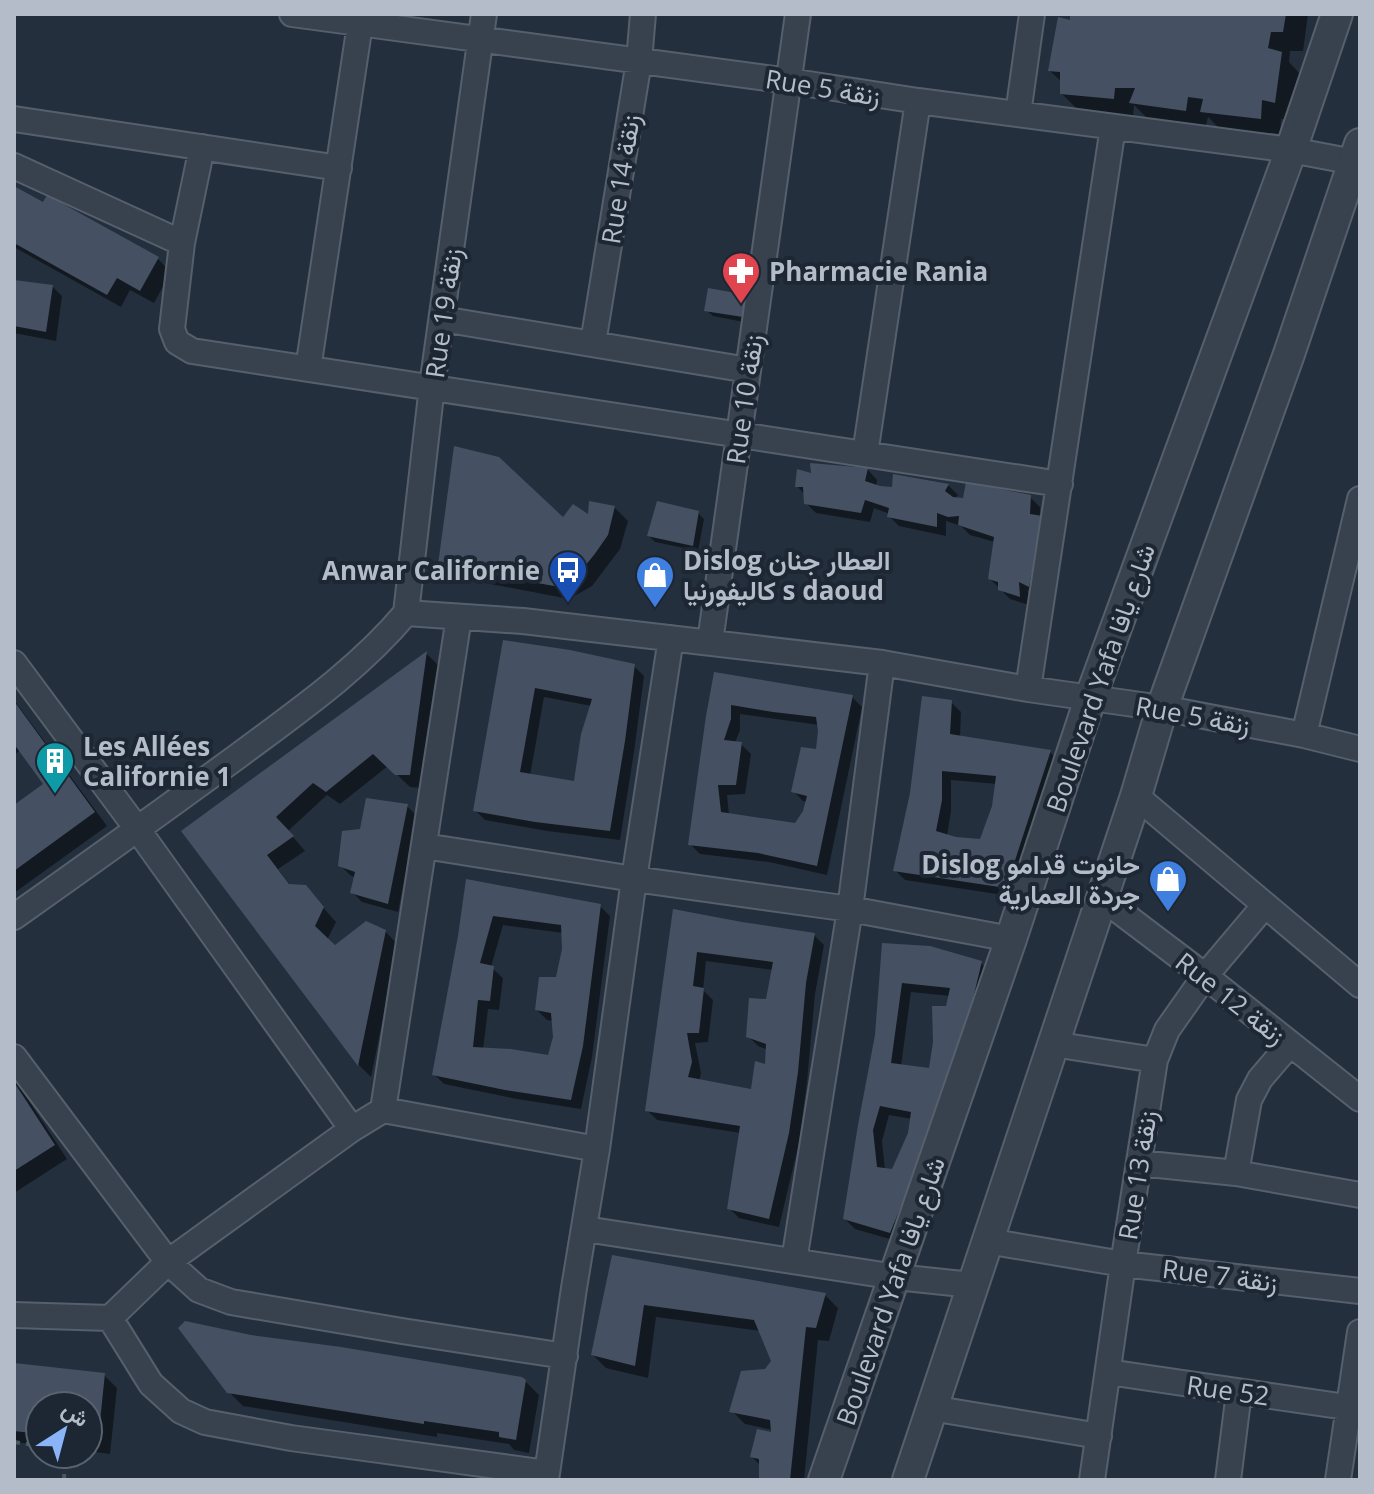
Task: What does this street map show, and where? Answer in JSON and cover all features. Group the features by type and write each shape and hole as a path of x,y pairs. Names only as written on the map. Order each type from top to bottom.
{"street":[{"name":"Rue 5 زنقة","path":"292,14 1113,127 1291,150 1357,153"},
{"name":"Rue 19 زنقة","path":"406,613 432,386 484,14"},
{"name":"Rue 14 زنقة","path":"593,343 639,61 643,14"},
{"name":"Rue 10 زنقة","path":"710,642 798,14"},
{"path":"1018,114 1032,14"},
{"name":"Boulevard Yafa شارع يافا","path":"824,1480 896,1277 1090,699 1291,150 1337,14"},
{"path":"308,369 360,24"},
{"path":"865,454 918,101"},
{"path":"14,119 339,168"},
{"path":"1028,689 1113,127"},
{"path":"202,147 182,243 172,329 177,342 192,351 1060,484"},
{"path":"908,1480 1136,796 1162,708 1289,354 1357,153"},
{"path":"14,166 182,243"},
{"path":"442,319 748,370"},
{"path":"1304,735 1360,499"},
{"name":"Rue 5 زنقة","path":"406,613 523,621 882,663 1090,699 1162,708 1360,749"},
{"path":"14,917 138,830 328,689 388,635 406,613"},
{"path":"383,1110 459,617"},
{"path":"110,1318 151,1384 181,1411 205,1422 546,1476 671,638"},
{"path":"14,663 352,1129"},
{"path":"794,1261 850,909 882,663"},
{"path":"1136,796 1360,985"},
{"path":"424,846 850,909 1011,939"},
{"name":"Rue 12 زنقة","path":"1102,898 1360,1099"},
{"name":"Rue 13 زنقة","path":"1092,1480 1155,1060 1167,1030 1205,976 1265,905"},
{"path":"1053,1044 1155,1060"},
{"path":"1236,1173 1249,1100 1260,1079 1290,1044"},
{"path":"14,1057 168,1262 199,1290 231,1302 565,1356"},
{"path":"14,1315 110,1318 168,1262 383,1110 597,1149"},
{"path":"1139,1163 1236,1173 1360,1195"},
{"path":"585,1229 896,1277 972,1285"},
{"name":"Rue 7 زنقة","path":"987,1241 1123,1264 1360,1291"},
{"path":"1338,1480 1354,1408 1360,1332"},
{"name":"Rue 52","path":"1108,1372 1354,1408"},
{"path":"1228,1480 1239,1392"},
{"path":"931,1408 1099,1436"}],"building":[{"path":"1070,14 1286,14 1283,32 1271,32 1268,48 1282,52 1275,103 1262,100 1261,119 1200,112 1203,99 1188,97 1186,111 1129,103 1135,88 1115,88 1114,99 1060,94 1060,72 1048,71 1058,17 1070,20"},
{"path":"14,186 43,202 47,195 159,257 140,291 117,278 107,295 14,243"},
{"path":"14,280 53,285 46,332 14,326"},
{"path":"708,288 747,295 743,317 704,311"},
{"path":"454,446 499,457 563,517 573,504 588,514 589,501 615,506 608,535 579,573 554,586 438,565"},
{"path":"810,463 868,468 865,481 880,486 892,487 893,474 949,484 945,491 953,497 963,498 966,482 1031,495 1030,514 1043,516 1029,587 1019,582 1020,597 998,590 998,582 988,579 994,537 958,525 959,516 948,517 937,513 937,527 887,517 889,508 865,500 861,513 804,504 803,487 795,487 797,469 811,473"},
{"path":"657,501 699,511 693,546 647,536"},
{"path":"503,640 635,664 610,831 473,811","holes":["535,688 592,699 581,734 574,781 520,772"]},
{"path":"427,651 410,775 395,775 373,754 326,792 313,783 276,817 294,836 267,855 289,884 306,885 324,907 315,926 335,945 366,921 386,930 358,1066 181,831"},
{"path":"714,672 853,695 817,866 758,853 688,845","holes":["731,705 816,717 816,749 801,747 791,792 807,796 803,811 795,823 721,812 718,785 736,785 742,742 724,740 731,719"]},
{"path":"922,696 952,700 950,734 1051,750 1006,888 893,871 910,793","holes":["942,771 996,776 992,806 980,839 936,831 942,800"]},
{"name":"Les Allées Californie 1","path":"14,701 95,812 14,871 14,805 43,784 14,744"},
{"path":"366,798 408,804 388,904 350,893 355,872 338,866 342,831 360,829"},
{"path":"466,879 601,904 583,1046 571,1100 432,1075","holes":["493,916 561,925 562,949 556,977 539,977 535,1010 551,1013 553,1037 548,1055 473,1047 478,1000 490,1001 494,966 480,963"]},
{"path":"673,909 815,933 806,983 789,1133 769,1219 727,1209 740,1126 645,1111","holes":["697,952 773,962 766,999 749,998 746,1037 766,1044 765,1064 755,1061 751,1089 688,1077 692,1062 687,1033 699,1033 704,988 693,986"]},
{"path":"882,943 930,946 982,961 970,1011 927,1143 890,1233 843,1219 875,1035","holes":["902,983 950,988 946,1006 932,1006 933,1042 929,1068 891,1063","880,1106 911,1112 908,1133 892,1169 877,1167 873,1130"]},
{"path":"14,1082 55,1145 14,1171"},
{"path":"612,1255 826,1293 816,1328 806,1327 790,1480 759,1478 759,1459 750,1457 757,1429 771,1432 770,1420 729,1412 741,1371 765,1369 771,1361 754,1320 644,1305 635,1366 591,1355"},
{"path":"185,1321 251,1335 522,1377 526,1380 516,1440 499,1437 499,1432 424,1421 424,1424 227,1393 178,1328"},
{"path":"14,1363 105,1373 103,1390 24,1390 24,1432 14,1431"}],"place":[{"name":"Pharmacie Rania","path":"741,305"},
{"name":"Anwar Californie","path":"568,604"},
{"name":"Dislog العطار جنان كاليفورنيا s daoud","path":"655,609"},
{"name":"Les Allées Californie 1","path":"55,795"},
{"name":"Dislog حانوت قدامو جردة العمارية","path":"1168,913"}]}
